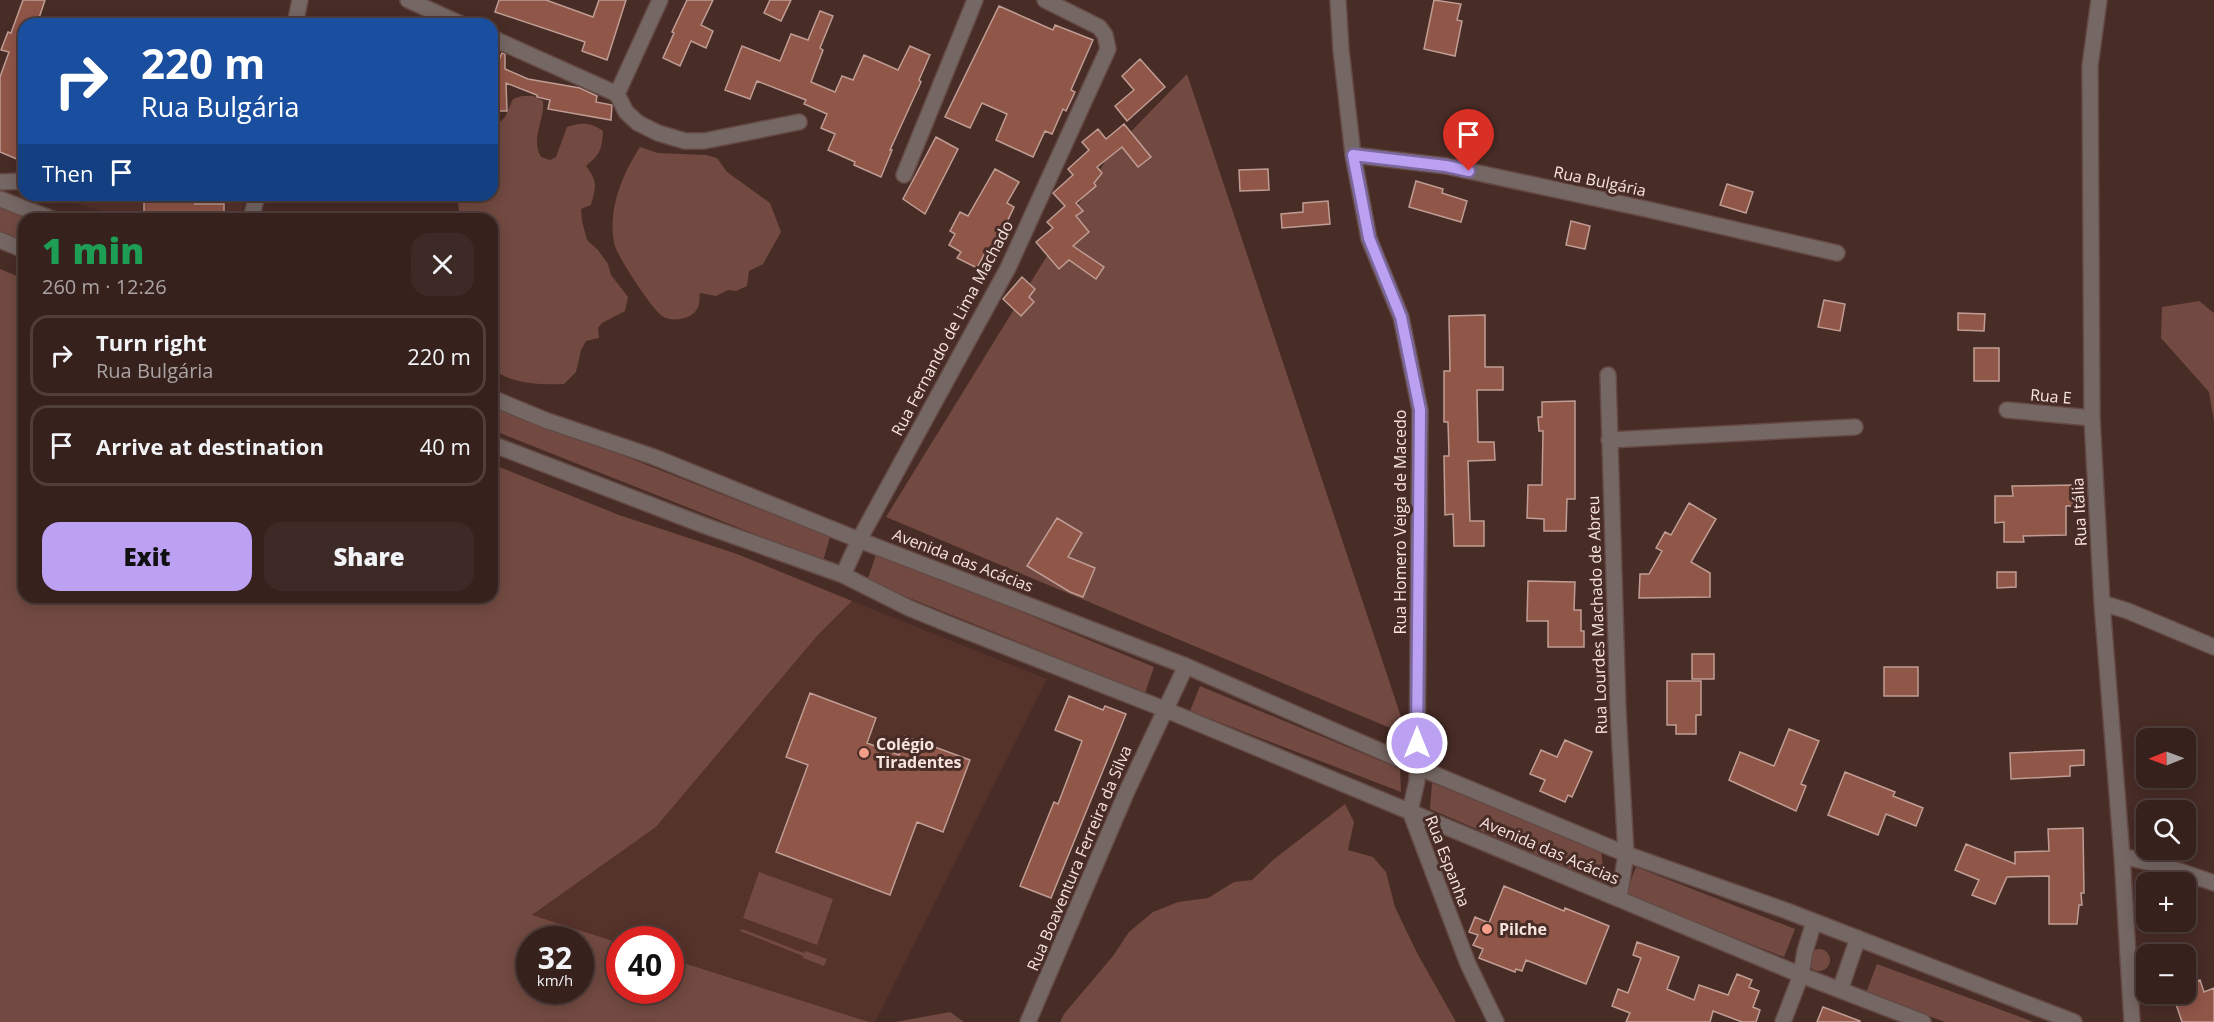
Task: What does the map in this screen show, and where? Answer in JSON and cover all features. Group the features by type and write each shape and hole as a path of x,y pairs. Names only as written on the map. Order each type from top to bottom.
{"street":[{"path":"296,18 300,0"},
{"path":"408,0 448,18"},
{"path":"617,94 660,0"},
{"path":"904,175 975,0"},
{"name":"Rua Fernando de Lima Machado","path":"843,575 859,540 1008,268 1108,49 1106,35 1099,27 1045,0"},
{"name":"Rua Homero Veiga de Macedo","path":"1338,0 1341,50 1353,155 1369,238 1401,317 1420,410 1417,774 1410,811"},
{"name":"Rua Itália","path":"2099,0 2090,66 2092,418 2102,603 2122,856 2132,1022"},
{"path":"498,41 617,94 626,112 638,123 658,133 685,141 704,141 799,122"},
{"name":"Rua Bulgária","path":"1353,155 1446,166 1837,253"},
{"path":"0,182 18,181"},
{"path":"0,199 36,213"},
{"path":"0,240 18,248"},
{"name":"Rua Lourdes Machado de Abreu","path":"1608,375 1618,710 1626,854 1619,898"},
{"name":"Avenida das Acácias","path":"498,400 545,420 654,457 859,540 1186,666 1417,774 1626,854 1858,938 2074,1022"},
{"name":"Rua E","path":"2007,410 2092,418"},
{"path":"1609,440 1855,427"},
{"name":"Avenida das Acácias","path":"498,446 703,525 843,575 929,616 1410,811 1801,975 1923,1022"},
{"path":"2102,603 2128,611 2214,646"},
{"path":"1164,710 1186,666"},
{"name":"Rua Boaventura Ferreira da Silva","path":"1028,1022 1164,710"},
{"name":"Rua Espanha","path":"1410,811 1467,964 1496,1022"},
{"path":"2122,856 2168,867 2214,883"},
{"path":"1783,1022 1801,975 1805,951 1814,922"},
{"path":"1839,990 1858,938"}],"shaded area":[{"path":"1187,74 1407,735 886,517 1111,152"},
{"path":"534,96 543,101 537,136 541,157 550,160 556,157 567,127 586,124 603,131 599,151 586,166 593,176 595,189 591,205 581,209 582,221 587,240 598,250 608,264 611,275 628,297 625,311 602,323 598,328 599,338 586,341 581,350 576,372 564,384 536,384 498,373 498,213 459,213 458,201 498,201 498,124 505,117 513,99"},
{"path":"640,147 658,153 706,155 717,158 727,172 770,203 781,232 763,264 749,271 747,286 736,291 728,290 716,296 700,293 696,311 682,319 666,318 657,311 627,270 614,243 613,218 618,193"},
{"path":"71,201 244,201 241,213 106,213"},
{"path":"0,205 19,213 18,239 0,232"},
{"path":"0,269 18,276 18,603 498,603 498,466 619,515 737,554 852,601 817,636 656,827 532,915 566,926 516,926 516,1004 594,1004 594,935 606,939 606,1004 684,1004 684,963 869,1022 0,1022"},
{"path":"2199,301 2214,313 2214,421 2209,392 2161,338 2162,307"},
{"path":"498,406 830,537 823,561 498,432"},
{"path":"877,552 1154,667 1145,693 867,581"},
{"name":"Colégio Tiradentes","path":"852,601 1047,679 875,1022 684,963 684,926 606,926 606,939 594,935 594,926 564,926 531,916 656,827 817,636"},
{"path":"1200,686 1400,769 1401,792 1190,711"},
{"path":"1432,783 1601,851 1605,884 1430,809"},
{"path":"1345,804 1354,822 1348,850 1373,857 1386,872 1395,907 1417,953 1456,1022 1060,1022 1064,1014 1113,956 1129,932 1153,912 1178,902 1208,898 1234,882 1252,880 1273,860"},
{"path":"1636,867 1795,929 1784,957 1625,895"},
{"path":"759,872 833,899 817,945 743,918"},
{"path":"742,929 804,953 806,951 827,959 824,966 740,931"},
{"path":"1815,949 1823,949 1830,956 1830,964 1823,971 1815,971 1808,964 1808,956"},
{"path":"1877,964 2034,1022 1945,1022 1866,993"},
{"path":"950,1012 964,1022 895,1022"}],"building":[{"path":"23,0 45,0 39,18 18,18 18,160 0,152 0,77 9,52 1,50 8,32 11,33"},
{"path":"499,0 546,0 593,17 599,0 626,0 607,60 582,51 585,42 495,12"},
{"path":"687,0 713,0 701,25 713,31 706,48 691,41 680,66 663,58"},
{"path":"770,0 791,0 781,21 764,13"},
{"path":"1434,0 1461,4 1457,20 1462,21 1455,56 1424,49"},
{"path":"999,6 1053,30 1055,25 1093,40 1071,90 1075,92 1066,111 1063,109 1052,134 1045,131 1033,157 996,140 1007,114 982,103 970,128 945,117"},
{"path":"820,11 833,16 820,48 823,50 811,82 835,92 842,76 853,80 864,55 898,70 910,46 930,55 881,177 828,150 835,134 821,128 827,114 804,104 806,100 757,81 750,99 725,90 742,46 780,61 791,34 808,40"},
{"path":"502,53 505,54 505,69 528,79 580,88 597,96 596,102 612,105 611,120 548,109 550,100 537,97 537,95 506,83 507,111 498,111 498,62"},
{"path":"1140,59 1165,87 1127,121 1115,106 1134,90 1122,76"},
{"path":"1124,124 1151,157 1138,167 1122,147 1097,167 1102,173 1094,183 1096,186 1076,203 1083,211 1076,216 1089,232 1073,246 1104,267 1096,279 1069,260 1059,269 1036,242 1053,228 1047,222 1065,206 1053,193 1073,175 1068,169 1089,150 1082,142 1098,129 1106,139"},
{"path":"936,137 958,149 925,214 903,199"},
{"path":"995,169 1019,182 1007,203 1014,207 992,254 986,251 977,268 957,258 961,252 949,245 955,234 950,231 960,212 968,216"},
{"path":"1268,169 1269,190 1240,191 1239,170"},
{"path":"1416,181 1443,189 1442,193 1467,201 1461,222 1409,207"},
{"path":"1727,184 1753,192 1746,213 1720,205"},
{"path":"144,201 195,201 195,204 224,204 224,213 144,213"},
{"path":"1328,201 1330,224 1282,228 1281,214 1303,212 1303,203"},
{"path":"1571,221 1590,226 1585,249 1566,245"},
{"path":"1022,277 1035,289 1029,297 1034,302 1021,316 1003,299"},
{"path":"1824,300 1845,304 1840,331 1818,327"},
{"path":"1958,313 1985,314 1984,331 1958,330"},
{"path":"1485,315 1485,367 1503,367 1503,390 1477,390 1478,442 1494,442 1495,460 1468,461 1470,521 1484,521 1484,546 1454,546 1453,514 1445,515 1444,456 1449,456 1448,422 1444,422 1444,371 1450,371 1449,316"},
{"path":"1974,348 1999,348 1999,381 1974,381"},
{"path":"1575,401 1575,499 1567,499 1566,531 1544,531 1544,519 1527,518 1528,485 1542,485 1543,431 1539,431 1538,417 1542,417 1542,402"},
{"path":"2075,485 2075,506 2066,506 2066,535 2023,536 2024,542 2004,542 2004,522 1995,523 1995,496 2013,496 2012,486"},
{"path":"1689,503 1716,519 1691,562 1710,573 1710,597 1639,598 1640,574 1649,574 1662,551 1656,548 1665,532 1671,535"},
{"path":"1057,518 1082,533 1068,557 1095,568 1083,597 1070,592 1027,566"},
{"path":"1997,572 2016,572 2016,587 1997,588"},
{"path":"1528,581 1575,582 1574,610 1581,610 1584,647 1548,647 1548,621 1527,621"},
{"path":"1692,654 1714,654 1714,679 1692,679"},
{"path":"1884,667 1918,667 1918,696 1884,696"},
{"path":"1667,681 1701,681 1701,715 1696,715 1696,734 1676,734 1676,725 1667,725"},
{"path":"810,693 876,718 867,743 899,755 905,736 970,760 943,832 917,822 890,895 776,852 808,765 786,757"},
{"path":"1069,696 1103,710 1105,706 1126,714 1051,898 1020,886 1054,802 1058,804 1082,741 1055,730"},
{"path":"1789,729 1819,741 1801,784 1806,786 1796,811 1729,780 1740,752 1774,766"},
{"path":"1565,740 1592,752 1572,797 1568,795 1565,802 1540,791 1545,780 1530,774 1541,750 1557,757"},
{"path":"2084,750 2084,765 2070,766 2070,776 2011,779 2010,753"},
{"path":"1845,772 1895,792 1893,796 1923,808 1916,826 1886,814 1878,835 1828,815"},
{"path":"2083,828 2084,893 2081,893 2082,905 2079,905 2077,924 2049,924 2049,876 2007,877 1995,904 1972,895 1979,880 1955,870 1966,844 2015,864 2015,852 2049,851 2048,829"},
{"path":"1504,886 1564,911 1565,908 1609,926 1586,984 1526,960 1522,971 1516,969 1515,972 1479,958 1483,949 1473,945 1478,935 1469,932 1475,917 1489,923"},
{"path":"1637,942 1679,957 1667,989 1694,1000 1699,985 1728,995 1737,974 1752,980 1749,987 1759,991 1753,1007 1760,1010 1756,1022 1742,1022 1713,1011 1710,1022 1626,1022 1630,1013 1612,1006 1618,989 1628,993 1641,958 1633,955"},
{"path":"2200,980 2204,992 2214,988 2214,1022 2182,1022 2176,1004 2196,1004 2196,981"},
{"path":"1823,1007 1860,1021 1860,1022 1817,1022"}],"place":[{"name":"Colégio Tiradentes","path":"864,753"},
{"name":"Pilche","path":"1487,929"}],"route":[{"path":"1417,743 1420,410 1401,317 1369,238 1353,155 1446,166 1469,171"}]}
